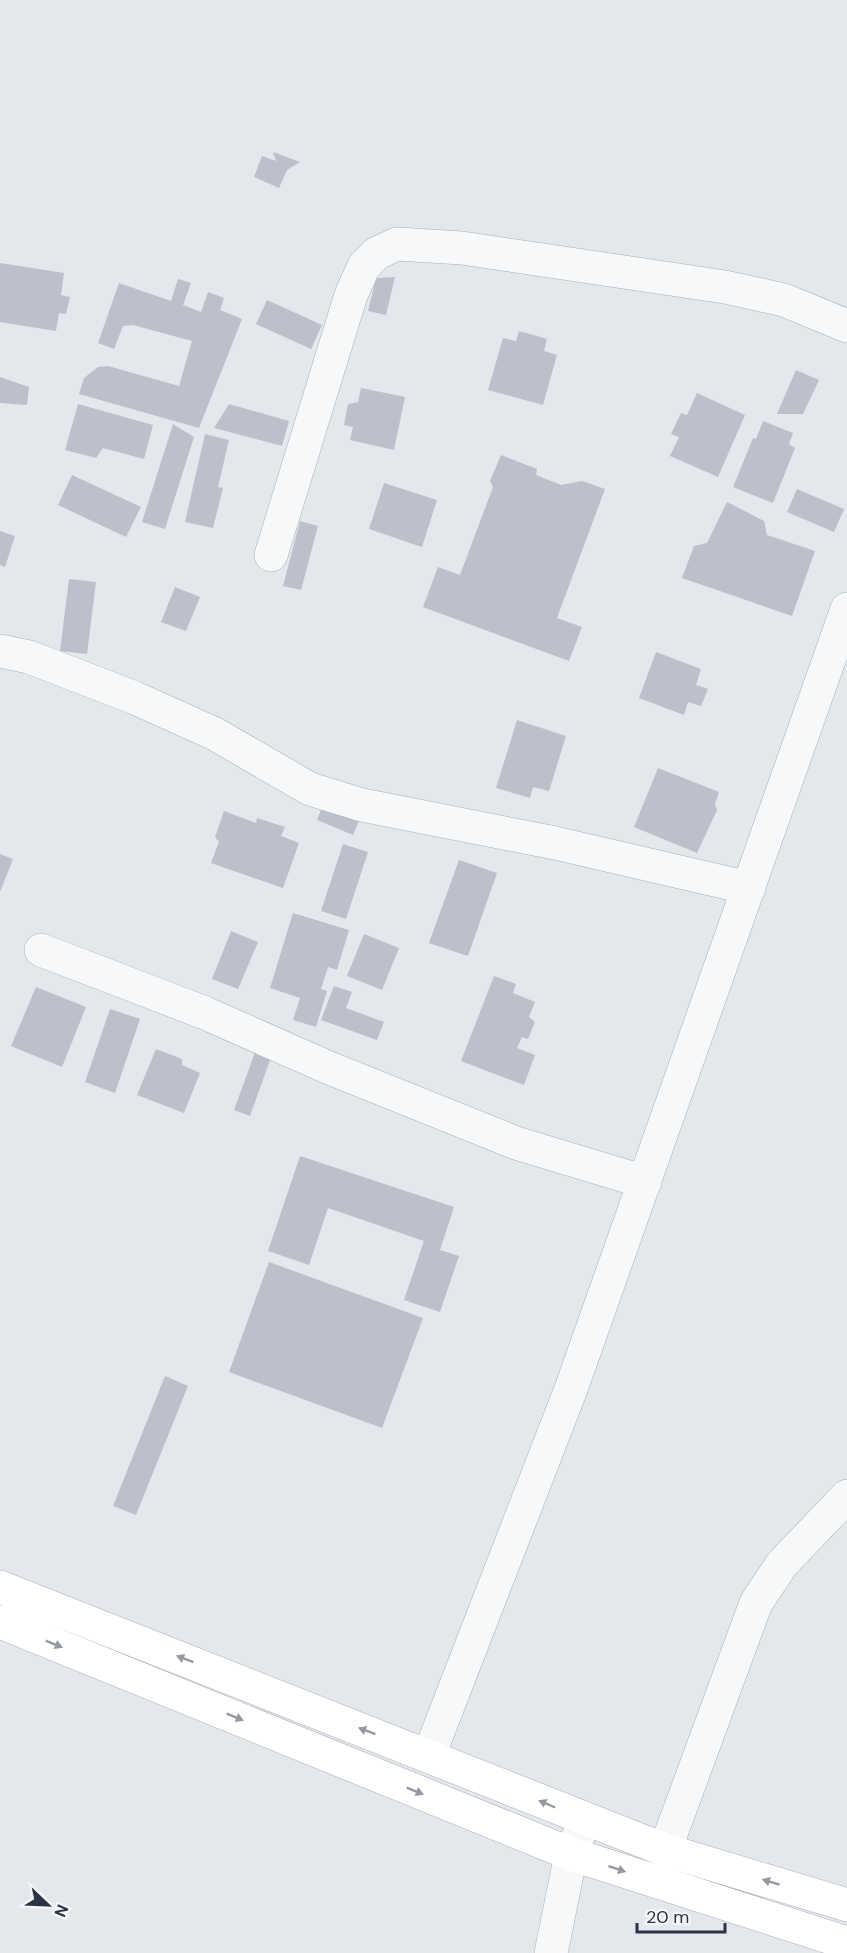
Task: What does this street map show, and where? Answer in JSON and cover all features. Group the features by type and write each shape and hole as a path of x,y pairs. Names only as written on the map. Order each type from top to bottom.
{"main road":[{"path":"0,1587 429,1755 585,1820 665,1850 847,1905"},
{"path":"0,1622 571,1854 847,1943"}],"street":[{"path":"271,555 351,295 364,266 377,253 397,244 462,248 725,287 784,300 847,326"},
{"path":"429,1755 571,1389 847,609"},
{"path":"0,651 30,657 135,698 215,734 310,789 362,805 555,843 749,888"},
{"path":"41,950 205,1013 516,1143 645,1182"},
{"path":"665,1850 756,1603 782,1563 847,1496"},
{"path":"551,1953 571,1854 585,1820"}],"building":[{"path":"273,152 300,162 287,170 279,188 254,177 262,156 276,161"},
{"path":"0,263 64,273 61,295 70,297 66,314 59,313 56,331 0,322"},
{"path":"395,277 386,315 368,311 376,278"},
{"path":"178,279 191,283 183,305 201,312 208,292 224,298 220,310 242,319 199,428 79,394 84,378 98,367 108,366 179,386 192,341 133,325 123,326 114,349 98,343 119,283 171,301"},
{"path":"267,300 322,325 311,349 256,324"},
{"path":"519,331 547,339 544,351 557,355 543,405 488,390 503,338 516,341"},
{"path":"796,370 819,380 803,414 777,414"},
{"path":"0,377 29,387 27,405 0,403"},
{"path":"361,388 405,397 394,450 350,440 353,427 344,425 348,404 358,402"},
{"path":"697,393 745,415 718,477 670,456 679,437 671,434 681,413 687,415"},
{"path":"78,404 153,425 144,459 103,448 96,458 65,450"},
{"path":"229,404 289,421 282,446 214,428"},
{"path":"763,421 793,433 789,444 795,448 773,503 733,487 753,438 756,439"},
{"path":"173,424 194,437 165,529 142,522"},
{"path":"205,434 229,440 218,487 223,488 213,528 185,522"},
{"path":"501,455 537,469 536,475 561,485 582,481 605,489 557,618 582,627 569,661 423,607 438,567 460,575 493,487 490,481"},
{"path":"72,475 141,507 126,537 58,505"},
{"path":"384,483 437,500 422,547 369,529"},
{"path":"797,489 844,509 834,532 787,512"},
{"path":"727,502 764,521 767,535 815,551 792,616 682,578 694,546 707,543"},
{"path":"300,521 318,526 301,590 283,586"},
{"path":"0,531 15,536 5,567 0,565"},
{"path":"69,579 96,582 87,654 60,651"},
{"path":"175,587 200,597 186,631 161,622"},
{"path":"656,652 701,669 696,685 708,689 701,706 688,702 684,715 639,698"},
{"path":"517,720 566,736 549,791 533,787 530,798 496,788"},
{"path":"658,768 719,792 715,804 717,810 697,853 634,827"},
{"path":"326,797 363,811 353,835 317,820"},
{"path":"224,811 256,823 257,818 285,827 281,836 299,843 283,888 211,863 219,842 215,837"},
{"path":"343,844 368,852 346,919 321,911"},
{"path":"0,854 13,859 0,892"},
{"path":"459,860 497,873 468,956 429,943"},
{"path":"293,913 349,930 337,970 328,967 321,989 327,991 316,1027 293,1020 300,998 270,988"},
{"path":"231,931 258,942 238,989 212,979"},
{"path":"364,934 399,948 382,990 347,976"},
{"path":"494,976 516,984 513,993 535,1002 529,1017 535,1022 528,1039 522,1037 517,1048 535,1055 524,1085 461,1061"},
{"path":"334,986 352,992 346,1008 384,1022 377,1040 321,1020"},
{"path":"36,987 86,1007 62,1067 11,1046"},
{"path":"110,1009 140,1019 115,1093 85,1082"},
{"path":"258,1044 274,1049 250,1116 234,1110"},
{"path":"156,1049 182,1059 182,1065 200,1073 184,1113 137,1095"},
{"path":"300,1156 454,1207 440,1250 459,1256 440,1312 404,1300 424,1241 328,1208 309,1265 268,1251"},
{"path":"269,1262 423,1318 382,1428 229,1372"},
{"path":"165,1376 188,1386 136,1515 113,1506"}]}
